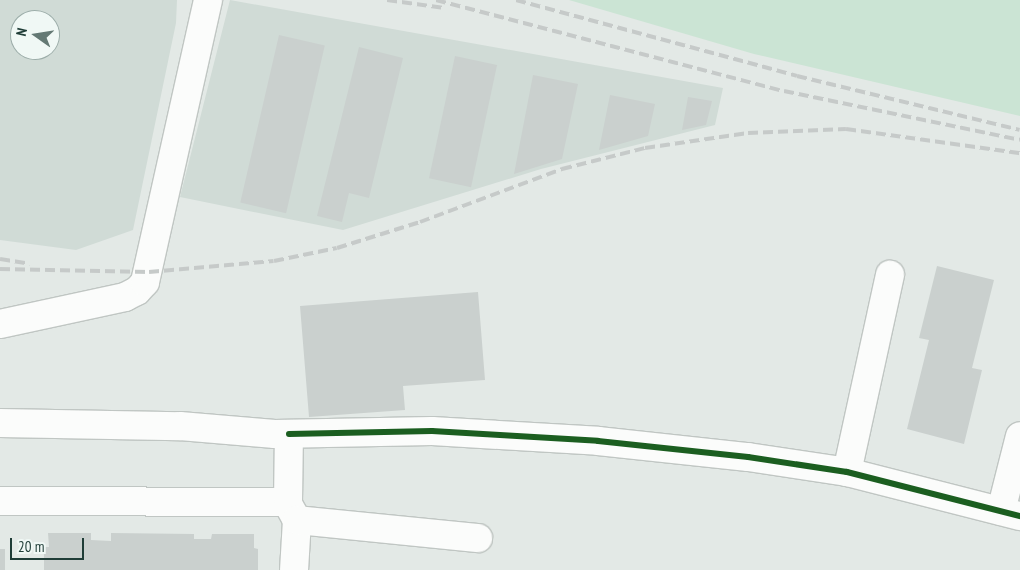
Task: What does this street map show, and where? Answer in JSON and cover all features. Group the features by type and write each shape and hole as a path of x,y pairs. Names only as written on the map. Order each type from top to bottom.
{"street":[{"path":"0,324 124,297 137,291 146,282 208,0"},
{"path":"847,472 890,275"},
{"path":"0,423 180,426 290,434 432,431 598,441 748,457 847,472 1011,513 1020,436"},
{"path":"290,434 294,570"},
{"path":"0,501 292,511 478,538"}],"shaded area":[{"path":"0,0 177,0 176,23 133,230 76,250 0,240"},
{"path":"230,0 723,88 715,125 541,169 343,230 180,197"}],"green space":[{"path":"569,0 1020,0 1020,116 754,54"}],"building":[{"path":"279,35 325,46 286,213 240,203"},
{"path":"359,47 403,58 369,198 349,193 342,222 317,216"},
{"path":"455,56 497,65 471,187 429,178"},
{"path":"533,75 578,84 562,159 514,174"},
{"path":"610,95 655,104 648,136 599,150"},
{"path":"688,97 712,101 706,125 682,130"},
{"path":"937,266 994,280 972,368 982,370 964,444 907,429 929,340 919,338"},
{"path":"478,292 485,380 403,386 405,410 309,417 300,306"},
{"path":"48,533 91,533 91,540 111,541 111,533 194,534 194,539 211,539 212,534 254,534 254,548 258,549 258,570 44,570 44,547 49,547"},
{"path":"0,549 5,549 5,570 0,570"}],"railway":[{"path":"387,0 444,8"},
{"path":"436,0 784,91 1020,140"},
{"path":"516,0 797,76 1020,130"},
{"path":"0,269 149,272 274,261 337,248 420,222 562,169 645,148 748,133 846,129 1020,153"},
{"path":"0,259 30,264"}],"cycle path":[{"path":"289,434 432,431 598,441 748,457 847,472 1020,516"}]}
